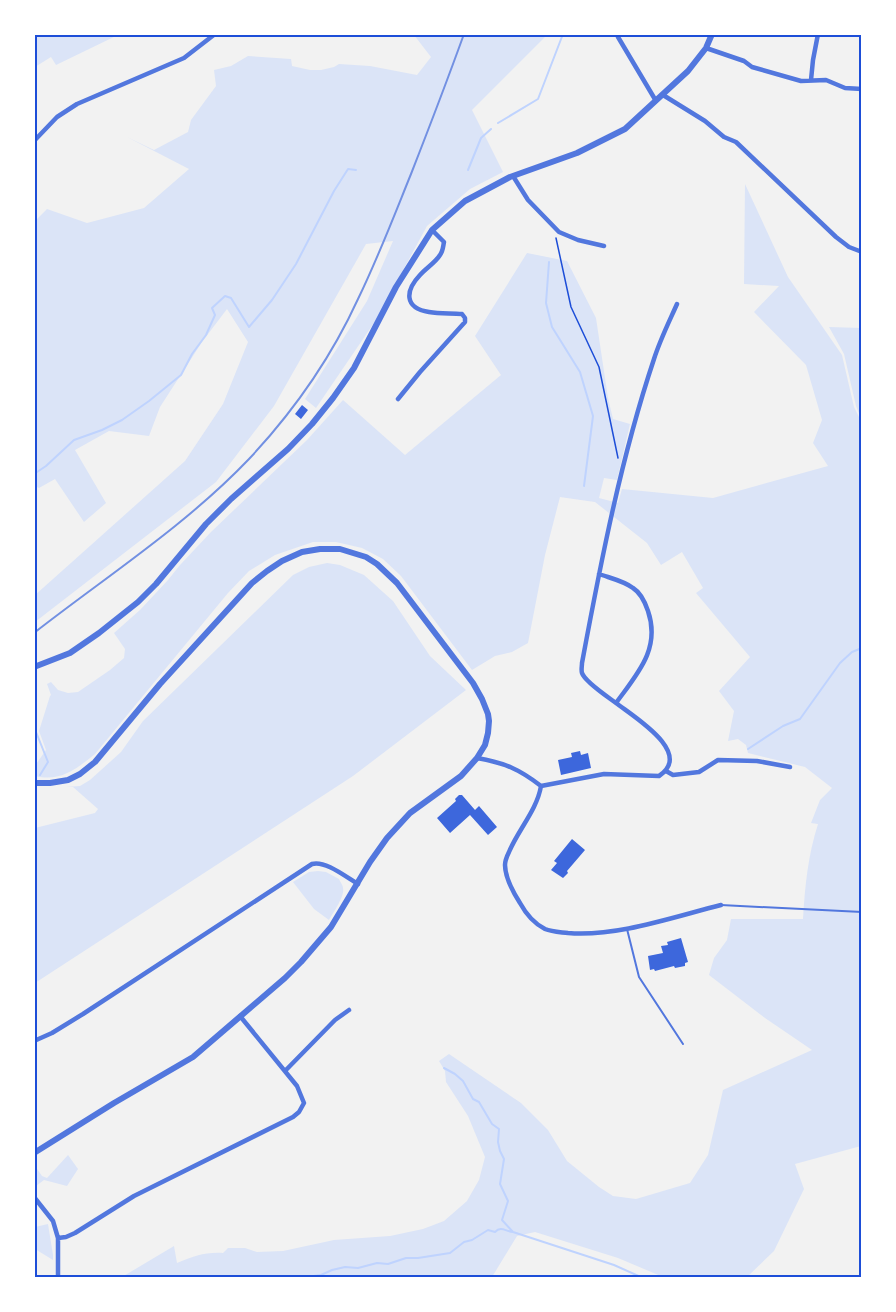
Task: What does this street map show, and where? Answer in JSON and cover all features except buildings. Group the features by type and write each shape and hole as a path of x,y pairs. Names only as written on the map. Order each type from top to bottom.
{"street":[{"path":"34,141 57,117 77,104 184,58 214,34"},
{"path":"34,667 70,652 99,633 138,602 164,575 206,524 312,424 354,368 396,287 432,230 465,201 513,176 577,153 625,129 688,71 706,48 712,34"},
{"path":"811,80 819,34"},
{"path":"618,37 656,101"},
{"path":"706,48 744,60 752,67 801,81 826,80 845,88 861,89"},
{"path":"663,95 705,121 724,137 736,142 836,237 861,252"},
{"path":"513,176 528,200 559,231 578,240 604,246"},
{"path":"398,399 465,322 462,314 428,312 416,307 409,299 411,287 419,275 434,262 443,249 444,242 432,230"},
{"path":"477,758 504,764 526,774 541,786 604,774 659,776 670,764 670,753 664,744 650,730 592,685 582,673 582,663 598,574 621,474 654,357 677,304"},
{"path":"34,783 59,782 75,777 88,769 160,684 252,583 282,561 302,552 320,549 340,549 366,557 397,583 473,683 486,707 489,722 485,745 477,758 461,776 406,817 387,838 331,927 301,962 188,1061 114,1103 34,1154"},
{"path":"598,574 632,587 641,594 652,623 647,657 616,703"},
{"path":"666,771 673,775 699,772 718,760 757,761 790,767"},
{"path":"541,786 537,800 505,861 510,885 526,914 534,922 548,930 578,934 627,929 721,905"},
{"path":"34,1041 83,1014 312,864 324,865 358,884"},
{"path":"285,1071 335,1020 349,1010"},
{"path":"58,1238 75,1233 134,1196 299,1112 304,1104 297,1086 240,1016"},
{"path":"34,1197 53,1221 58,1238 58,1278"}],"lane":[{"path":"721,905 861,912"},
{"path":"627,929 639,977 683,1044"}],"path":[{"path":"553,226 571,307 599,367 621,474"}],"shaded area":[{"path":"35,34 118,35 56,65 51,57 35,67"},
{"path":"414,35 547,35 472,110 503,172 470,189 427,226 376,320 316,408 305,399 367,301 393,241 366,244 274,406 216,482 35,622 34,596 185,461 223,404 248,342 227,309 202,342 160,407 149,436 109,431 75,450 106,503 84,522 55,479 39,488 35,486 35,221 47,209 87,223 144,208 189,169 127,137 154,150 188,132 191,120 216,86 214,70 231,66 248,56 291,59 292,66 310,70 321,70 339,64 370,66 417,75 431,57"},
{"path":"745,184 788,277 842,355 854,407 862,423 861,1146 795,1164 804,1189 774,1251 747,1277 663,1277 618,1258 535,1232 517,1236 492,1277 122,1277 174,1246 177,1263 200,1255 223,1253 228,1248 245,1248 257,1252 283,1251 334,1240 390,1236 423,1229 444,1221 467,1201 479,1180 485,1157 468,1116 446,1082 445,1071 439,1061 449,1054 521,1103 548,1130 567,1161 599,1187 613,1196 636,1199 690,1183 708,1155 723,1090 812,1050 709,975 714,958 727,940 731,919 803,919 808,871 818,824 811,823 820,800 832,788 805,767 748,753 746,745 738,739 728,741 734,711 719,691 750,657 696,593 703,588 682,552 661,565 647,543 595,502 560,497 545,555 528,643 512,652 495,656 472,670 401,576 383,559 362,548 336,542 313,542 275,555 249,571 228,593 95,754 75,769 60,776 35,776 34,767 46,750 39,731 51,695 47,684 51,682 58,690 68,693 78,692 124,658 125,649 114,633 140,610 211,532 307,440 343,400 405,455 501,375 475,336 527,253 567,261 596,318 613,419 630,424 617,480 604,478 599,498 618,503 622,489 713,498 828,466 813,443 822,420 806,365 754,312 779,286 744,284"},
{"path":"829,327 861,328 861,418 844,354"},
{"path":"327,563 340,565 364,575 393,601 430,656 466,690 353,776 35,983 35,828 95,813 98,809 73,787 66,787 80,786 90,780 121,752 143,721 293,575 309,567"},
{"path":"309,872 326,872 339,879 343,887 341,900 329,920 314,909 293,882"},
{"path":"68,1155 78,1169 67,1186 44,1180 36,1186 35,1166 42,1176 47,1178"},
{"path":"48,1224 53,1260 35,1249 35,1227"}],"waterway":[{"path":"498,123 538,99 563,34"},
{"path":"468,170 481,138 491,129"},
{"path":"34,474 74,440 122,420 181,375 192,354 206,335 215,315 212,308 225,296 231,298 249,327 272,300 296,264 348,169 356,170"},
{"path":"549,262 546,303 552,327 580,372 593,416 584,486"},
{"path":"748,749 783,726 800,719 840,663 852,652 862,648"},
{"path":"34,727 48,762 40,775"},
{"path":"444,1068 463,1081 473,1099 479,1102 492,1124 499,1129 498,1142 504,1159 500,1184 508,1201 502,1220 513,1232 614,1265 643,1278"},
{"path":"299,1278 321,1275 345,1267 358,1268 377,1263 388,1264 406,1258 450,1253 464,1242 488,1230 495,1232 501,1229 513,1232"},
{"path":"285,1278 296,1278"}],"railway":[{"path":"34,633 145,550 199,506 249,459 310,384 347,321 386,237 464,34"}]}
